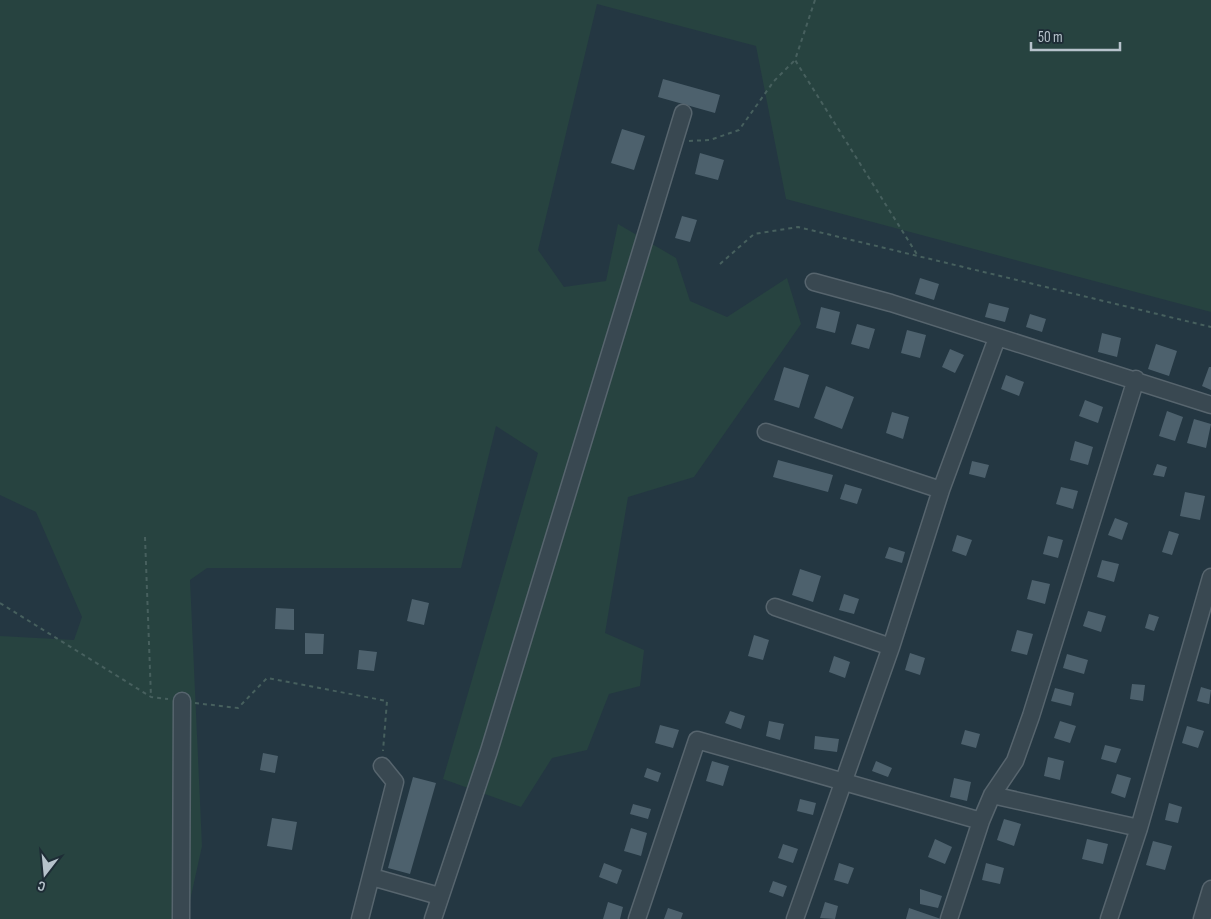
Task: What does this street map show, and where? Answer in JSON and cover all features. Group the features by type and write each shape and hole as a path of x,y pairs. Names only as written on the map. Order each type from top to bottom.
{"street":[{"path":"433,919 439,896 489,751 683,113"},
{"path":"814,282 891,303 997,338 1136,379 1211,405"},
{"path":"796,919 890,647 941,490 997,338"},
{"path":"949,919 981,821 992,795 1015,761 1136,379"},
{"path":"766,432 941,490"},
{"path":"1109,919 1139,828 1211,577"},
{"path":"775,607 890,647"},
{"path":"181,919 182,701"},
{"path":"637,919 697,740 981,821"},
{"path":"360,919 395,782 382,766"},
{"path":"992,795 1139,828"},
{"path":"372,877 439,896"},
{"path":"1203,919 1211,889"},
{"path":"1203,919 1211,912"}],"path":[{"path":"674,142 710,140 739,130 774,81 795,60 815,0"},
{"path":"795,60 918,256"},
{"path":"720,264 754,234 798,226 1211,327"},
{"path":"145,537 150,697"},
{"path":"0,603 150,697 238,708 267,678 387,701 382,766"}],"green space":[{"path":"0,0 1211,0 1211,312 786,199 756,46 597,4 538,250 564,287 606,281 618,224 676,258 690,301 727,317 787,278 801,324 694,477 628,497 605,633 644,650 640,686 609,694 587,750 552,758 521,807 443,779 538,453 496,426 461,568 207,568 190,580 202,846 186,919 0,919 0,636 74,640 82,617 36,512 0,495"}],"building":[{"path":"663,79 720,95 715,113 658,97"},
{"path":"622,129 645,136 634,170 611,163"},
{"path":"700,153 724,160 718,180 695,174"},
{"path":"682,216 697,220 690,242 675,238"},
{"path":"920,278 939,284 934,300 915,294"},
{"path":"989,303 1009,308 1005,322 985,317"},
{"path":"821,307 840,312 835,333 816,328"},
{"path":"1030,314 1046,319 1042,332 1026,327"},
{"path":"857,324 875,329 869,349 851,344"},
{"path":"907,330 926,335 920,358 901,353"},
{"path":"1102,333 1121,338 1117,357 1098,352"},
{"path":"1156,344 1177,351 1169,376 1148,369"},
{"path":"950,349 964,355 955,373 942,367"},
{"path":"784,367 809,375 799,408 774,400"},
{"path":"1209,367 1211,367 1211,390 1202,386"},
{"path":"1006,375 1024,382 1019,396 1001,389"},
{"path":"826,386 854,397 842,429 814,418"},
{"path":"1085,400 1103,407 1098,423 1079,416"},
{"path":"1167,411 1183,417 1175,441 1159,436"},
{"path":"892,412 909,417 903,439 886,433"},
{"path":"1194,419 1211,424 1206,448 1187,443"},
{"path":"1075,441 1093,447 1088,465 1070,460"},
{"path":"778,460 833,475 828,492 773,477"},
{"path":"972,461 989,465 985,478 969,474"},
{"path":"1157,464 1167,467 1164,477 1153,475"},
{"path":"845,484 862,489 857,504 840,499"},
{"path":"1061,487 1078,491 1073,509 1056,504"},
{"path":"1185,492 1205,496 1200,520 1180,516"},
{"path":"1115,518 1128,523 1122,540 1108,535"},
{"path":"1169,531 1179,534 1172,555 1162,552"},
{"path":"957,535 972,540 966,556 952,551"},
{"path":"1048,536 1063,540 1058,558 1043,554"},
{"path":"889,547 905,552 902,563 885,558"},
{"path":"1102,560 1119,564 1114,582 1097,577"},
{"path":"800,569 821,576 813,602 792,595"},
{"path":"1032,580 1050,584 1045,604 1027,599"},
{"path":"844,594 859,599 854,614 839,610"},
{"path":"412,599 429,603 424,625 407,621"},
{"path":"276,608 294,609 294,630 275,629"},
{"path":"1088,611 1106,616 1101,632 1083,626"},
{"path":"1149,614 1159,617 1154,631 1145,628"},
{"path":"1017,630 1033,634 1027,655 1011,651"},
{"path":"305,633 324,634 323,654 305,654"},
{"path":"754,635 769,640 763,660 748,656"},
{"path":"359,650 377,652 374,671 357,669"},
{"path":"910,653 925,658 920,675 905,670"},
{"path":"1067,654 1088,660 1084,674 1063,668"},
{"path":"834,656 850,662 845,678 829,672"},
{"path":"1132,684 1145,685 1143,701 1130,699"},
{"path":"1201,687 1211,690 1209,704 1197,701"},
{"path":"1055,688 1074,693 1071,706 1051,701"},
{"path":"730,711 745,716 741,729 725,723"},
{"path":"769,721 784,724 780,740 766,736"},
{"path":"1060,721 1076,726 1070,743 1054,738"},
{"path":"660,725 679,730 673,748 655,743"},
{"path":"1187,726 1204,731 1198,748 1182,743"},
{"path":"965,730 980,734 976,748 961,744"},
{"path":"815,736 839,739 837,752 814,749"},
{"path":"1105,745 1121,749 1116,763 1101,759"},
{"path":"263,753 278,756 275,773 260,770"},
{"path":"1048,757 1064,761 1060,780 1044,776"},
{"path":"712,761 729,766 723,786 706,781"},
{"path":"876,761 892,768 888,777 872,771"},
{"path":"647,768 661,773 658,782 644,777"},
{"path":"1117,774 1131,778 1125,798 1111,793"},
{"path":"413,777 436,783 410,874 388,868"},
{"path":"954,778 971,782 967,801 950,797"},
{"path":"800,799 816,803 813,815 797,811"},
{"path":"1169,803 1182,807 1178,823 1165,820"},
{"path":"633,804 651,809 648,819 630,814"},
{"path":"272,818 297,822 292,850 267,846"},
{"path":"1004,819 1021,824 1014,846 997,840"},
{"path":"631,828 647,833 641,856 624,851"},
{"path":"935,839 952,847 945,864 928,857"},
{"path":"1087,839 1108,844 1103,864 1082,859"},
{"path":"1153,841 1172,846 1165,870 1146,865"},
{"path":"783,844 798,849 793,863 778,858"},
{"path":"604,863 622,870 617,884 599,877"},
{"path":"839,863 854,868 848,884 834,880"},
{"path":"986,863 1004,868 1000,884 982,880"},
{"path":"773,881 787,886 783,897 769,892"},
{"path":"920,889 942,896 938,908 920,904"},
{"path":"608,902 623,907 620,919 603,919"},
{"path":"825,902 838,906 835,919 820,918"},
{"path":"668,908 683,913 681,919 664,919"},
{"path":"909,908 941,919 906,919"}]}
